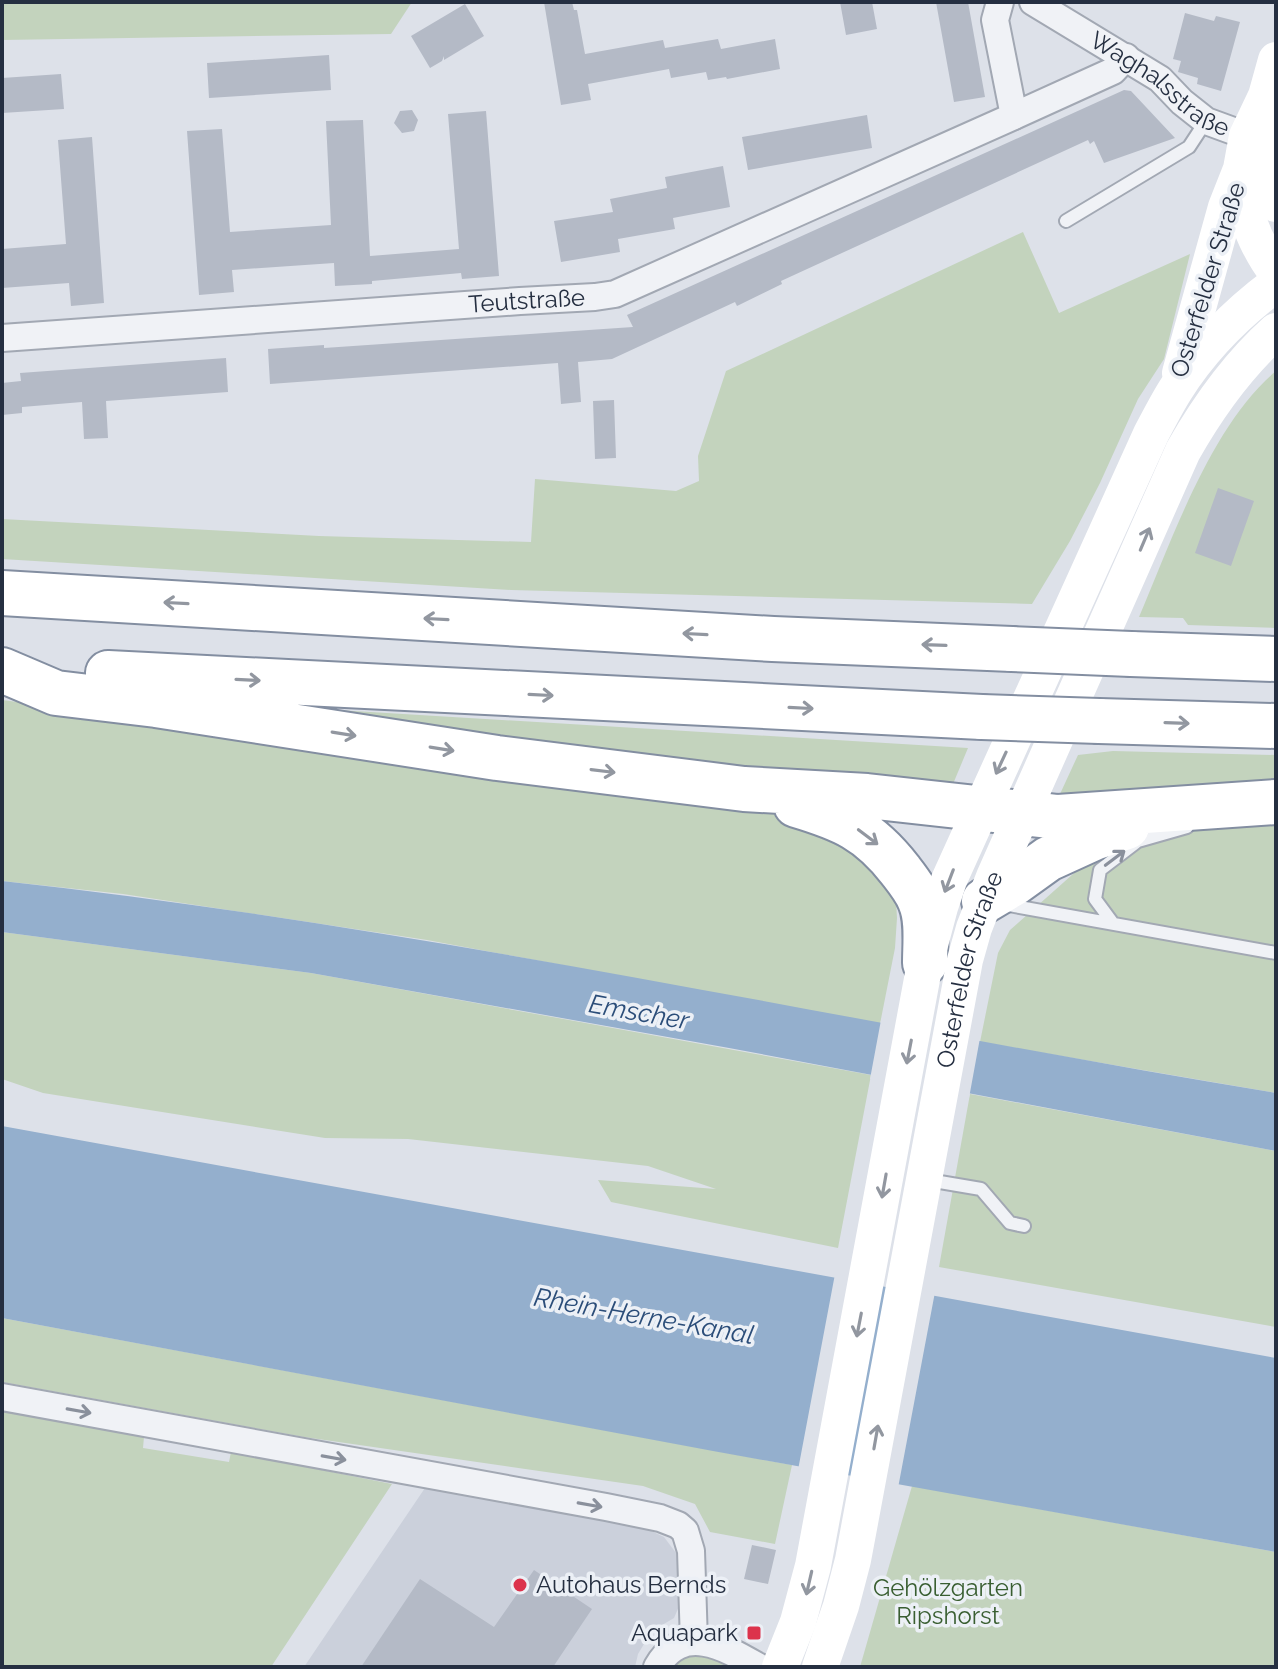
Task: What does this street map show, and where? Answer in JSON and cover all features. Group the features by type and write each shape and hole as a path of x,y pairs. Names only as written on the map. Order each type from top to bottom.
{"highway":[{"path":"2,593 773,639 1276,659"},
{"path":"2,669 56,693 156,705 497,758 744,789 867,796 1058,817 1191,816"},
{"path":"2,669 982,717 1276,726"},
{"path":"744,789 833,817 883,849 921,903 925,925 924,972"},
{"path":"984,901 1048,859 1118,829 1276,802"}],"main road":[{"name":"Osterfelder Straße","path":"1175,390 1226,207 1276,60"},
{"name":"Osterfelder Straße","path":"1266,96 1267,171 1276,204"},
{"name":"Osterfelder Straße","path":"1244,153 1243,202 1254,231 1276,272"},
{"name":"Osterfelder Straße","path":"780,1667 806,1597 924,972 949,880 1122,495 1175,390 1225,327 1276,284"},
{"name":"Osterfelder Straße","path":"820,1667 853,1560 969,943 984,901 1183,451 1222,389 1276,331"}],"street":[{"path":"1000,2 995,20 1014,116"},
{"name":"Waghalsstraße","path":"1033,2 1160,79 1182,102 1244,153"},
{"name":"Teutstraße","path":"2,338 615,294 1113,71 1126,57"},
{"path":"2,1397 669,1521 685,1531 691,1551 694,1642"},
{"path":"657,1667 673,1649 687,1642 710,1643 759,1667"}],"lane":[{"path":"1066,221 1189,147 1206,121"},
{"path":"1112,922 1095,899 1100,870 1138,841 1191,816"},
{"path":"984,901 1276,953"},
{"path":"924,1179 981,1189 1010,1223 1024,1226"}],"shaded area":[{"name":"Autohaus Bernds","path":"427,1485 645,1528 664,1537 676,1553 682,1574 683,1597 674,1618 657,1628 647,1639 635,1667 304,1667"}],"green space":[{"path":"2,2 412,2 391,34 2,40"},
{"path":"1023,232 1059,313 1190,254 1164,359 1138,399 1100,483 1032,604 511,590 2,559 2,519 319,536 531,542 535,479 676,491 699,481 698,456 726,371"},
{"path":"1276,371 1276,628 1188,625 1183,618 1139,617 1213,452 1253,394"},
{"path":"2,700 339,743 738,804 814,821 895,883 895,948 880,1024 427,940 123,894 2,881"},
{"path":"288,707 968,748 948,796"},
{"path":"1113,751 1276,755 1276,795 1065,797 1060,794 1078,755"},
{"path":"1276,822 1276,1093 980,1042 998,953 1010,930 1082,866 1150,832"},
{"path":"2,932 311,973 871,1075 838,1248 611,1202 598,1180 716,1189 648,1166 408,1139 325,1138 43,1093 2,1079"},
{"path":"970,1094 1276,1151 1276,1327 939,1267"},
{"path":"2,1318 792,1465 775,1544 710,1532 695,1504 643,1486 304,1437 2,1382"},
{"path":"2,1410 144,1437 143,1448 229,1462 231,1452 392,1484 271,1667 2,1667"},
{"name":"Gehölzgarten Ripshorst","path":"912,1486 1276,1552 1276,1667 860,1667"},
{"path":"680,1646 755,1667 659,1667"}],"water":[{"name":"Emscher","path":"2,881 322,924 481,950 1276,1093 1276,1151 311,973 2,932"},
{"name":"Rhein-Herne-Kanal","path":"2,1126 1276,1358 1276,1552 2,1318"}],"pier":[{"path":"881,1020 980,1038 969,1098 870,1079"},
{"path":"835,1274 852,1277 813,1473 798,1470"},
{"path":"919,1290 935,1292 898,1488 883,1485"}],"building":[{"path":"544,2 572,2 574,10 577,10 585,54 663,40 665,48 718,39 721,49 775,39 780,69 708,80 706,72 671,78 669,69 588,84 591,100 561,105"},
{"path":"840,2 872,2 877,29 846,35"},
{"path":"936,2 968,2 985,97 954,102"},
{"path":"465,4 484,36 444,60 444,56 442,61 430,68 411,36"},
{"path":"1185,13 1214,21 1216,16 1240,22 1221,91 1197,84 1198,78 1178,72 1181,61 1173,59"},
{"path":"329,55 331,90 209,98 207,63"},
{"path":"61,74 64,109 2,113 2,78"},
{"path":"1124,90 1131,91 1175,138 1104,163 1094,141 1090,144 1088,140 781,281 782,284 737,306 735,302 612,359 578,362 581,402 561,404 558,363 270,384 268,349 633,327 627,315"},
{"path":"412,110 418,120 414,131 402,133 394,123 400,111"},
{"path":"486,111 499,276 462,279 461,273 335,286 334,263 232,270 234,292 199,295 187,131 222,129 230,232 331,225 326,121 363,120 370,256 459,249 448,114"},
{"path":"867,115 872,148 748,170 742,137"},
{"path":"92,137 104,303 71,306 69,283 2,288 2,249 66,244 58,140"},
{"path":"723,166 730,207 673,218 675,229 618,239 620,252 561,262 554,221 613,212 610,199 667,188 665,177"},
{"path":"226,358 228,392 106,401 108,438 84,439 82,402 22,407 22,413 2,415 2,383 21,381 20,373"},
{"path":"614,400 616,458 595,459 593,401"},
{"path":"1218,488 1254,501 1231,566 1195,553"},
{"path":"752,1545 776,1550 768,1584 744,1579"},
{"path":"534,1570 592,1609 553,1667 361,1667 420,1579 494,1627"}],"place":[{"name":"Autohaus Bernds","path":"520,1585"},
{"name":"Aquapark","path":"754,1633"}]}
